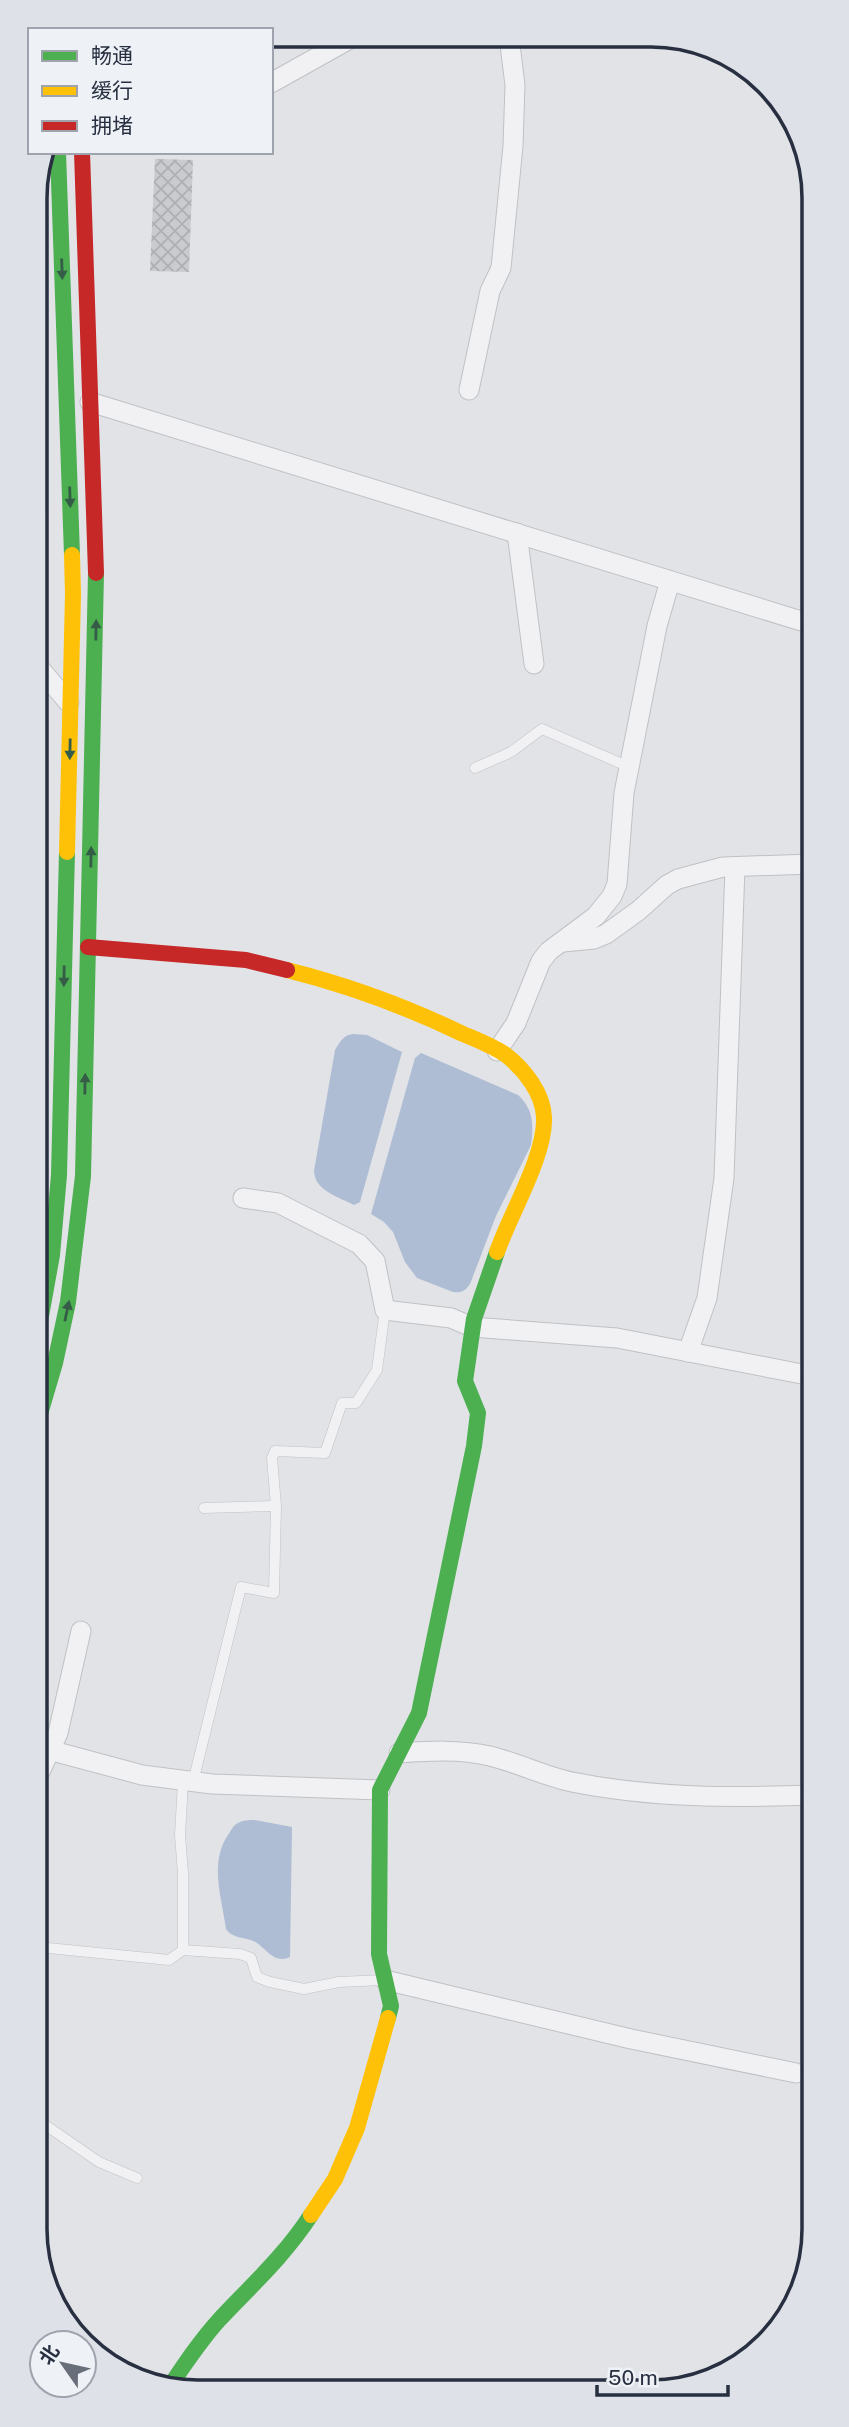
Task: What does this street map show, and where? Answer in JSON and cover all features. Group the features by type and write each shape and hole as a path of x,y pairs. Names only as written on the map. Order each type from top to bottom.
{"main road":[{"path":"47,1265 57,1215 59,1175 74,594 58,154"},
{"path":"47,1387 69,1299 80,1217 88,947 97,594 82,154"},
{"path":"88,947 246,960 360,992 405,1008 513,1061 530,1079 541,1103 545,1127 541,1148 508,1223 472,1327 465,1381 478,1413 474,1446 419,1713 380,1790 379,1954 391,2006 356,2128 335,2179 297,2237 203,2339 176,2378"}],"street":[{"path":"273,82 335,47"},
{"path":"468,390 491,291 501,268 513,146 514,85 510,47"},
{"path":"90,402 802,621"},
{"path":"517,533 534,664"},
{"path":"496,1051 523,1009 541,961 558,942 596,916 612,896 617,884 624,793 657,626 670,581"},
{"path":"48,678 71,705"},
{"path":"558,942 588,940 606,934 678,879 723,867 802,864"},
{"path":"688,1352 707,1298 724,1178 735,867"},
{"path":"243,1198 278,1203 359,1244 375,1261 385,1310 451,1318 472,1327 617,1338 801,1374"},
{"path":"47,1754 58,1733 81,1631"},
{"path":"49,1750 142,1775 188,1781 380,1790"},
{"path":"399,1753 443,1751 488,1756 570,1781 643,1792 715,1797 801,1795"},
{"path":"385,1980 631,2039 796,2073"}],"lane":[{"path":"475,768 511,752 542,729 629,767"},
{"path":"183,1950 180,1835 188,1781 215,1699 241,1587 274,1592 276,1506 272,1458 275,1451 325,1453 342,1403 356,1403 377,1370 385,1310"},
{"path":"204,1508 276,1506"},
{"path":"47,1948 169,1960 183,1950 240,1954 251,1958 257,1977 293,1988 385,1980"},
{"path":"47,2126 99,2162 137,2178"}],"water":[{"path":"353,1034 367,1035 402,1052 360,1202 354,1205 323,1188 315,1178 314,1171 335,1050 344,1037"},
{"path":"421,1053 518,1095 527,1105 531,1117 531,1145 496,1216 470,1284 459,1292 417,1278 405,1262 393,1232 371,1214 415,1058"},
{"path":"255,1820 292,1827 290,1957 285,1959 276,1958 257,1943 233,1935 226,1929 218,1881 219,1857 222,1846 235,1825 242,1821"}],"building":[{"path":"155,159 193,160 189,272 150,271"}],"traffic: fast":[{"path":"58,154 72,555"},
{"path":"47,1389 68,1302 83,1176 96,573"},
{"path":"47,1280 59,1175 67,852"},
{"path":"388,2018 391,2006 379,1954 380,1790 419,1713 474,1446 478,1413 465,1381 474,1319 497,1252"},
{"path":"176,2378 212,2328 279,2257 311,2215"}],"traffic: slow":[{"path":"67,852 72,555"},
{"path":"287,970 354,990 442,1024 501,1052 526,1074 543,1108 543,1132 533,1166 497,1252"},
{"path":"311,2215 335,2179 357,2128 388,2018"}],"traffic: jam":[{"path":"82,154 96,573"},
{"path":"88,947 246,960 287,970"}]}
